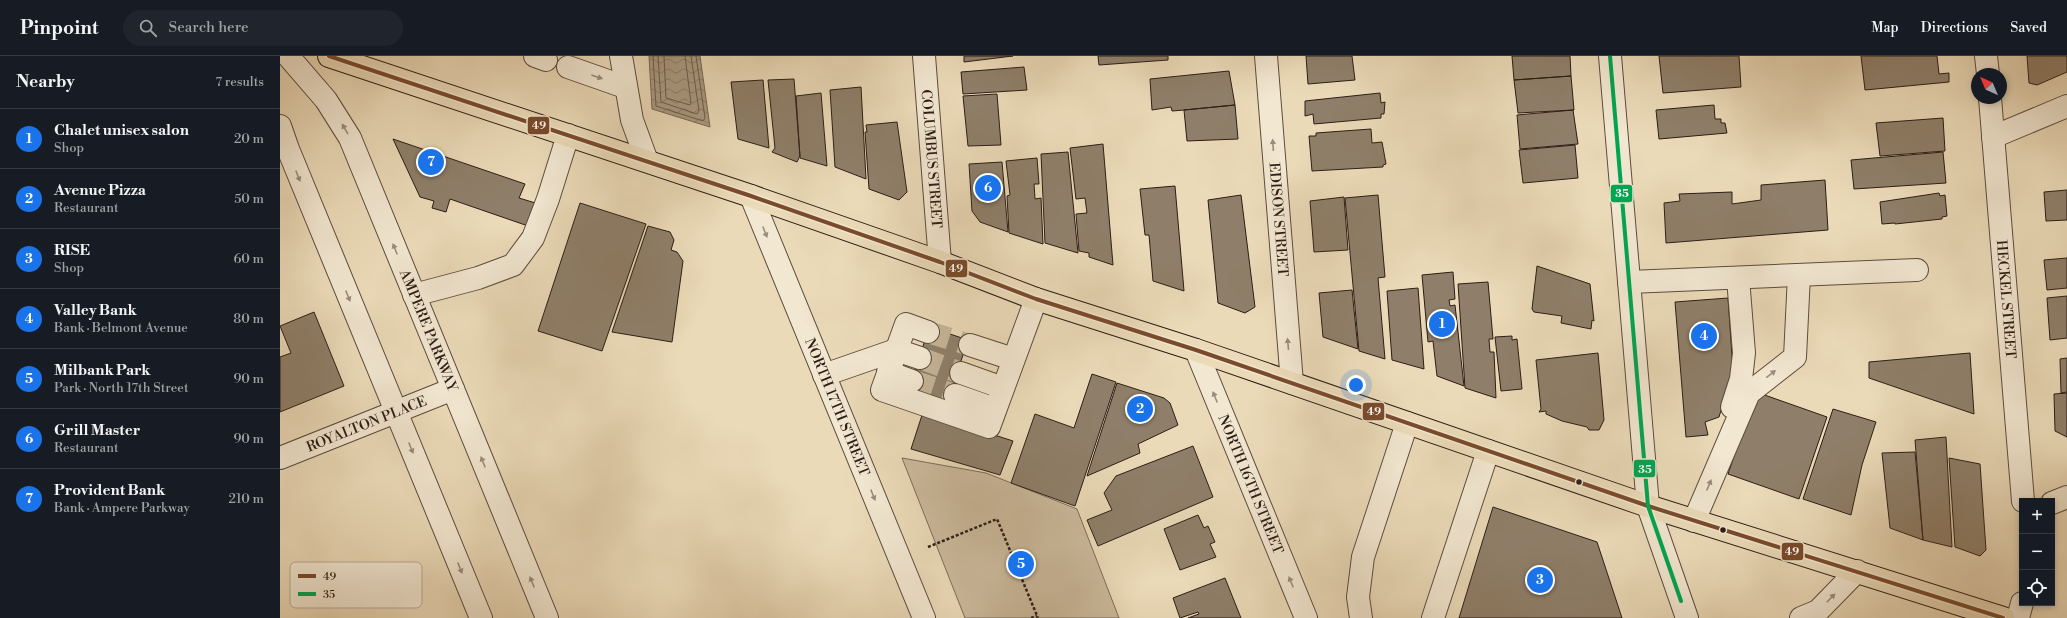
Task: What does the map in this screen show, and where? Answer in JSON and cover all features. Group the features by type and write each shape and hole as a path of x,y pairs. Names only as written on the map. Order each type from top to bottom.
{"main road":[{"path":"329,56 751,196 940,262 1036,298 1196,350 1648,506 2002,618"}],"street":[{"name":"AMPERE PARKWAY","path":"288,56 312,81 350,138 547,618"},
{"path":"621,56 625,87 632,120 647,161"},
{"name":"COLUMBUS STREET","path":"924,56 940,262"},
{"name":"EDISON STREET","path":"1266,56 1292,383"},
{"path":"1610,56 1648,506 1687,618"},
{"path":"1986,56 1987,68"},
{"path":"568,67 625,87"},
{"name":"HECKEL STREET","path":"1990,104 2023,498"},
{"path":"1993,137 2067,106"},
{"path":"280,126 288,149 481,618"},
{"path":"414,295 478,278 513,265 533,238 548,199 568,135"},
{"name":"NORTH 17TH STREET","path":"751,196 924,618"},
{"path":"1629,282 1916,270"},
{"path":"1694,521 1732,428 1749,393 1795,357 1799,275"},
{"path":"1732,428 1732,403 1741,379 1744,353 1738,278"},
{"path":"928,332 906,324 882,390 988,426 1036,298"},
{"path":"970,345 1014,359"},
{"path":"824,375 896,350 920,358"},
{"name":"NORTH 16TH STREET","path":"1196,350 1306,618"},
{"path":"888,372 912,381"},
{"path":"961,373 1003,388"},
{"name":"ROYALTON PLACE","path":"280,458 453,389"},
{"path":"955,395 995,409"},
{"path":"1361,618 1358,597 1363,557 1407,423"},
{"path":"1433,618 1488,451"},
{"path":"2055,502 2067,497"},
{"path":"1801,618 1818,611 1857,571"},
{"path":"2018,618 2021,606"}],"path":[{"path":"928,547 997,519 1038,617 1031,618"}],"shaded area":[{"path":"902,458 986,473 1077,509 1119,618 965,618"}],"water":[{"path":"649,56 700,56 710,127 652,109"}],"building":[{"path":"964,56 1013,56 964,62"},
{"path":"1098,56 1168,56 1168,60 1099,65"},
{"path":"1306,56 1352,56 1355,80 1308,84"},
{"path":"1512,56 1570,56 1571,76 1514,80"},
{"path":"1659,56 1739,56 1741,87 1663,93"},
{"path":"1861,56 1937,56 1939,74 1949,73 1949,82 1865,90"},
{"path":"2027,56 2067,56 2067,72 2037,85 2029,83"},
{"path":"1024,67 1027,90 963,94 961,72"},
{"path":"1229,71 1235,105 1172,111 1171,107 1152,110 1150,79"},
{"path":"1571,76 1574,110 1518,113 1514,80"},
{"path":"794,79 800,156 797,162 772,152 775,148 768,80"},
{"path":"763,80 769,148 738,139 731,82"},
{"path":"861,87 866,179 835,167 830,90"},
{"path":"821,93 827,166 800,158 796,96"},
{"path":"1380,93 1381,103 1385,102 1384,114 1381,114 1381,118 1314,124 1313,114 1305,116 1305,101"},
{"path":"997,94 1001,145 968,146 963,96"},
{"path":"1235,105 1238,139 1187,141 1184,110"},
{"path":"1714,105 1715,119 1721,119 1721,123 1725,123 1727,133 1659,139 1656,110"},
{"path":"1573,110 1578,144 1520,149 1517,115"},
{"path":"1943,118 1945,151 1880,156 1876,123"},
{"path":"897,122 907,192 899,200 869,189 865,132 867,132 866,125"},
{"path":"1371,129 1372,143 1382,142 1386,164 1383,165 1383,167 1312,171 1309,136 1316,136 1316,133"},
{"path":"393,139 525,184 519,198 542,205 531,227 450,199 446,212 432,208 434,201 420,197"},
{"path":"1103,144 1113,265 1089,257 1089,253 1079,251 1076,214 1087,213 1085,198 1076,199 1070,148"},
{"path":"1575,145 1578,178 1523,183 1519,150"},
{"path":"1068,152 1078,253 1045,243 1041,154"},
{"path":"1943,152 1946,183 1854,189 1851,160"},
{"path":"1037,158 1039,184 1034,184 1035,199 1041,198 1043,244 1009,233 1007,196 1010,195 1006,161"},
{"path":"1002,162 1008,232 980,222 972,211 969,164"},
{"path":"1825,180 1828,230 1666,243 1664,203 1680,201 1679,194 1732,192 1732,204 1761,200 1761,185"},
{"path":"1175,186 1184,291 1153,281 1149,235 1145,235 1140,189"},
{"path":"2067,190 2067,220 2046,221 2044,192"},
{"path":"1939,193 1940,196 1945,195 1947,216 1942,217 1942,219 1882,224 1880,202"},
{"path":"1241,195 1255,307 1245,313 1218,303 1208,200"},
{"path":"1378,195 1385,277 1378,278 1385,359 1359,351 1345,198"},
{"path":"1344,197 1348,250 1314,252 1310,201"},
{"path":"580,203 646,224 602,351 538,331"},
{"path":"648,226 670,232 674,240 671,250 677,252 683,261 672,342 612,332"},
{"path":"2067,258 2067,288 2047,290 2044,260"},
{"path":"1537,266 1590,284 1594,321 1592,320 1591,329 1561,323 1562,316 1534,312 1532,309"},
{"path":"1453,272 1455,299 1449,300 1450,306 1455,305 1464,386 1437,376 1433,341 1428,342 1422,275"},
{"path":"1488,282 1493,339 1489,339 1490,352 1494,352 1496,398 1465,388 1458,284"},
{"path":"1418,288 1424,369 1392,360 1387,291"},
{"path":"1352,290 1358,349 1323,337 1319,293"},
{"path":"2067,296 2067,338 2050,340 2047,298"},
{"path":"1728,298 1733,371 1719,417 1705,422 1708,435 1686,437 1675,302"},
{"path":"314,312 344,386 280,412 280,357 291,353 280,326"},
{"path":"929,327 968,340 947,403 909,391"},
{"path":"1512,336 1512,340 1517,339 1522,389 1501,391 1495,337"},
{"path":"1598,353 1604,420 1599,430 1589,430 1587,427 1562,421 1546,414 1546,411 1539,412 1541,409 1536,360"},
{"path":"1970,353 1974,414 1869,378 1869,362"},
{"path":"2067,358 2067,392 2061,393 2060,359"},
{"path":"1092,374 1116,382 1075,506 1011,483 1035,414 1074,428"},
{"path":"1117,383 1164,398 1170,403 1178,425 1138,444 1140,453 1087,476"},
{"path":"1756,392 1827,417 1799,499 1728,474"},
{"path":"2067,393 2067,437 2055,431 2054,394"},
{"path":"1833,409 1876,422 1862,465 1851,515 1803,499"},
{"path":"923,412 1013,441 1000,475 911,449"},
{"path":"1946,437 1952,547 1923,540 1915,440"},
{"path":"1193,446 1213,497 1098,546 1087,520 1112,510 1104,493 1116,476"},
{"path":"1915,452 1923,540 1890,528 1882,453"},
{"path":"1949,458 1980,464 1986,550 1980,556 1955,547"},
{"path":"1493,507 1597,542 1622,618 1459,618"},
{"path":"1198,515 1204,528 1208,526 1215,542 1210,544 1216,557 1180,570 1164,529"},
{"path":"1225,578 1241,618 1188,618 1199,614 1198,612 1180,618 1173,598"}],"tunnel":[{"path":"928,332 970,345"},
{"path":"920,358 961,373"},
{"path":"912,381 955,395"}],"transit line":[{"name":"49","path":"329,56 751,196 940,262 1036,299 1196,350 1648,506 2003,618"},
{"name":"35","path":"1610,56 1648,506 1681,601"}],"place":[{"name":"Provident Bank","path":"431,162"},
{"name":"Grill Master","path":"988,188"},
{"name":"Chalet unisex salon","path":"1442,324"},
{"name":"Valley Bank","path":"1704,336"},
{"name":"Avenue Pizza","path":"1140,409"},
{"name":"Milbank Park","path":"1021,564"},
{"name":"RISE","path":"1540,580"}]}
